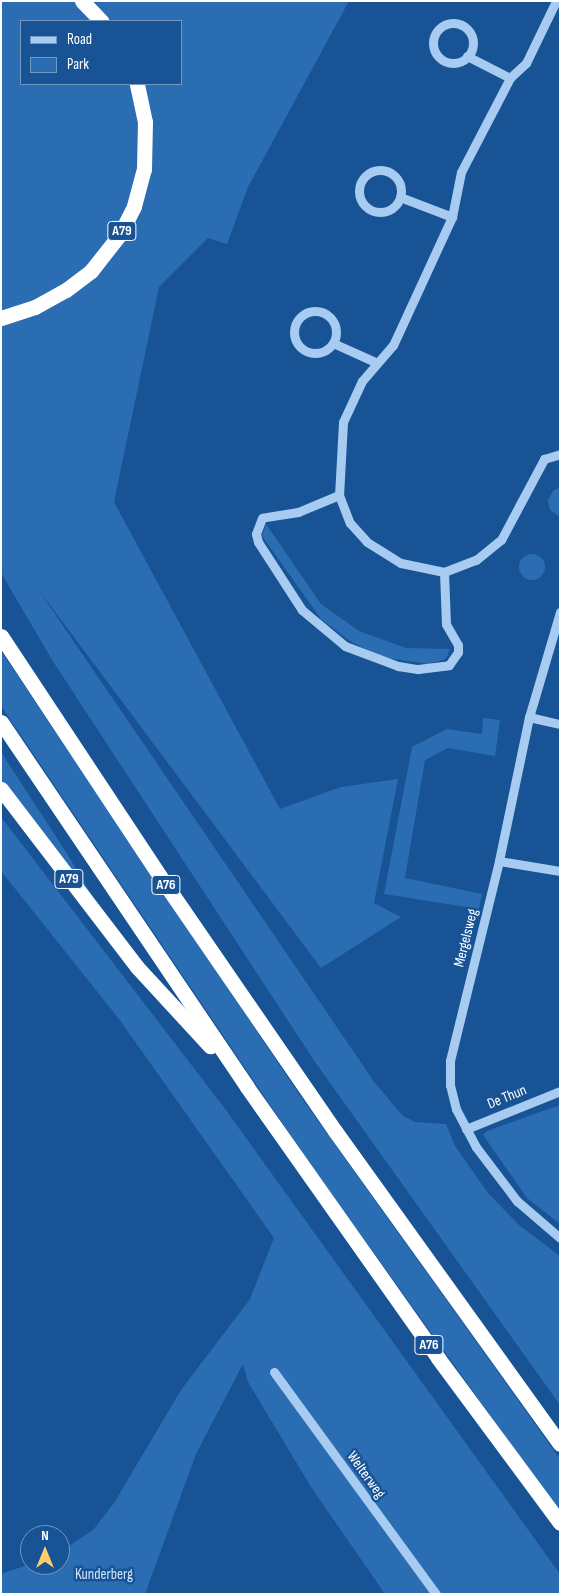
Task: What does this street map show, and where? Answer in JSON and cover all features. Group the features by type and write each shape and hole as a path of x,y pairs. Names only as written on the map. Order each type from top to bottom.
{"highway":[{"path":"82,1 101,20"},
{"name":"A79","path":"1,318 51,300 73,286 91,271 120,234 134,206 144,169 145,122 137,85"},
{"name":"A76","path":"1,636 159,876 335,1131 560,1444"},
{"name":"A76","path":"1,722 247,1088 438,1358 560,1523"},
{"name":"A79","path":"1,789 138,967 247,1088"}],"street":[{"path":"556,1 526,63 510,78 461,172 452,217 393,344 375,362 362,381 343,422 339,495 350,523 367,542 400,563 444,572 476,560 501,540 544,459 560,454"},
{"path":"451,23 469,31 472,44 467,56 461,60 448,62 436,54 433,41 438,29 451,23"},
{"path":"467,56 510,78"},
{"path":"385,170 396,178 400,198 391,208 378,211 366,206 359,187 366,175 385,170"},
{"path":"400,198 452,217"},
{"path":"311,311 330,317 336,330 333,343 322,352 302,348 294,337 299,317 311,311"},
{"path":"333,343 375,362"},
{"path":"339,495 298,512 262,518 256,534 258,542 302,610 345,646 398,666 426,669 449,665 458,652 458,644 446,624 444,572"},
{"name":"Mergelsweg","path":"560,612 529,717 499,861 450,1060 450,1085 466,1129 517,1201 560,1238"},
{"path":"529,717 560,724"},
{"path":"499,861 560,871"},
{"name":"De Thun","path":"466,1129 560,1091"},
{"name":"Welterweg","path":"274,1372 436,1594"}],"green space":[{"path":"1,1 349,1 248,187 227,244 208,238 159,287 114,502 280,809 341,787 398,779 374,903 401,917 321,968 38,589 375,1083 403,1116 415,1122 446,1124 455,1146 488,1193 519,1225 560,1256 560,1405 315,1062 54,663 1,573"},
{"path":"560,487 560,517 550,510 548,500 553,491"},
{"path":"266,524 321,604 359,631 406,648 450,649 446,659 428,664 381,657 350,641 321,619 262,536"},
{"path":"532,554 541,558 545,567 541,576 532,580 523,576 519,567 523,558"},
{"path":"1,651 301,1097 560,1459 560,1513 301,1151 1,706"},
{"path":"483,718 500,720 495,756 448,748 425,760 405,878 482,894 479,909 384,894 412,747 447,729 482,734"},
{"path":"1,752 66,852 93,897 1,781"},
{"name":"Kunderberg","path":"1,817 223,1106 560,1574 560,1594 385,1594 311,1487 248,1382 243,1364 196,1454 145,1594 1,1594 1,1574 20,1567 20,1575 70,1575 70,1545 93,1530 114,1503 181,1390 250,1299 274,1238 119,1019 1,871"},
{"path":"560,1105 560,1224 527,1198 483,1135 487,1131"}]}
